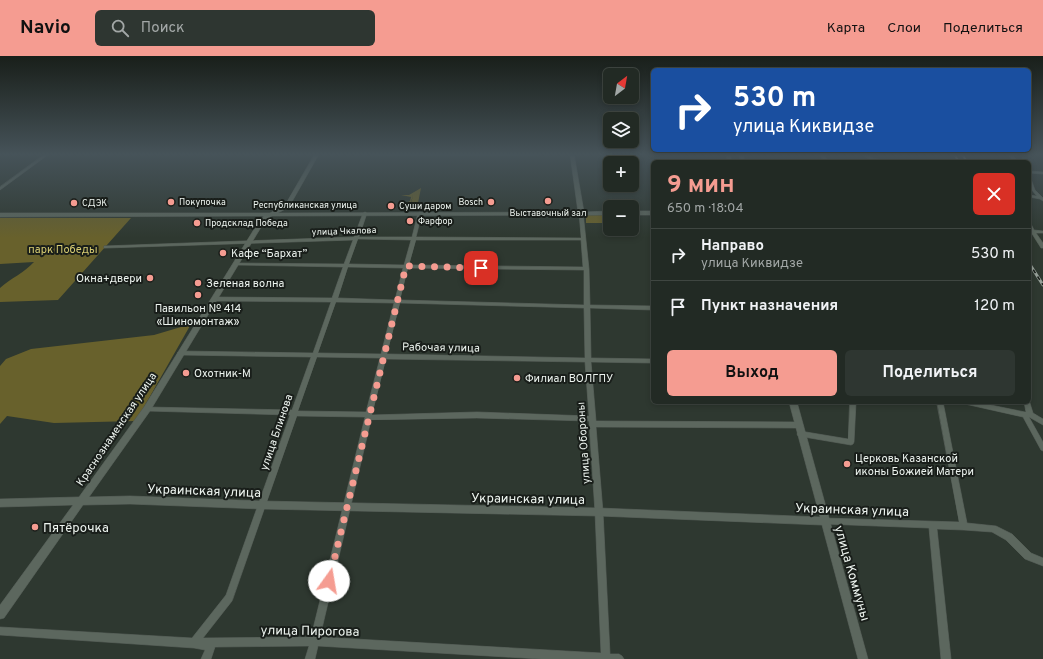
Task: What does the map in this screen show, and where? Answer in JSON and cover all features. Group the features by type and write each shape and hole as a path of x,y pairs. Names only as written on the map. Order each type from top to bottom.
{"street":[{"path":"291,213 286,210 287,206 301,182"},
{"name":"улица Обороны","path":"576,182 581,212 586,269 588,359 599,512 606,659"},
{"path":"1031,184 1033,190 1042,199"},
{"path":"1031,196 1042,199"},
{"name":"Краснознаменская улица","path":"0,614 147,409 236,264 261,216 287,206"},
{"name":"Республиканская улица","path":"271,213 603,213"},
{"name":"улица Блинова","path":"194,643 229,598 336,300 365,213"},
{"path":"310,659 368,416 420,213"},
{"path":"639,213 651,213"},
{"name":"Республиканская улица","path":"0,215 261,216"},
{"path":"1031,228 1043,247"},
{"path":"1033,231 1043,232"},
{"name":"улица Чкалова","path":"106,248 357,238 583,239"},
{"path":"236,264 586,269"},
{"path":"214,299 336,300 586,308 651,308"},
{"name":"Рабочая улица","path":"180,353 316,354 651,361"},
{"name":"улица Коммуны","path":"793,404 824,521 864,659"},
{"path":"147,409 295,412 368,416 477,415 799,430 852,442 853,404"},
{"path":"940,404 964,526"},
{"path":"975,404 1028,415 1043,422"},
{"path":"1027,404 1028,415 1043,448"},
{"name":"Украинская улица","path":"0,503 130,500 262,505 599,512 964,526 1001,532 1010,537 1028,556 1043,562"},
{"path":"933,526 946,659"},
{"name":"улица Пирогова","path":"0,631 194,643 315,641 619,659"},
{"path":"194,643 211,647 206,659"}],"green space":[{"path":"421,188 417,208 410,208 413,195 409,209 405,209 406,203 410,201 411,197 401,195 409,195"},
{"path":"586,215 603,215 603,223 586,223"},
{"name":"парк Победы","path":"0,218 131,218 58,300 0,302 0,288 34,262 0,264"},
{"path":"191,324 136,421 54,423 7,416 0,424 0,366 6,359 31,349 154,335"}],"railway":[{"path":"1031,266 1043,285"}],"place":[{"name":"Выставочный зал","path":"548,201"},
{"name":"Покупочка","path":"171,202"},
{"name":"Bosch","path":"491,202"},
{"name":"СДЭК","path":"74,203"},
{"name":"Суши даром","path":"391,206"},
{"name":"Фарфор","path":"410,221"},
{"name":"Продсклад Победа","path":"197,223"},
{"name":"Кафе “Бархат”","path":"223,253"},
{"name":"Окна+двери","path":"150,278"},
{"name":"Зеленая волна","path":"198,283"},
{"name":"Павильон № 414 «Шиномонтаж»","path":"198,295"},
{"name":"Охотник-М","path":"186,373"},
{"name":"Филиал ВОЛГПУ","path":"517,378"},
{"name":"Церковь Казанской иконы Божией Матери","path":"847,464"},
{"name":"Пятёрочка","path":"35,527"}],"route":[{"path":"329,581 346,506 406,266 481,268"}]}
